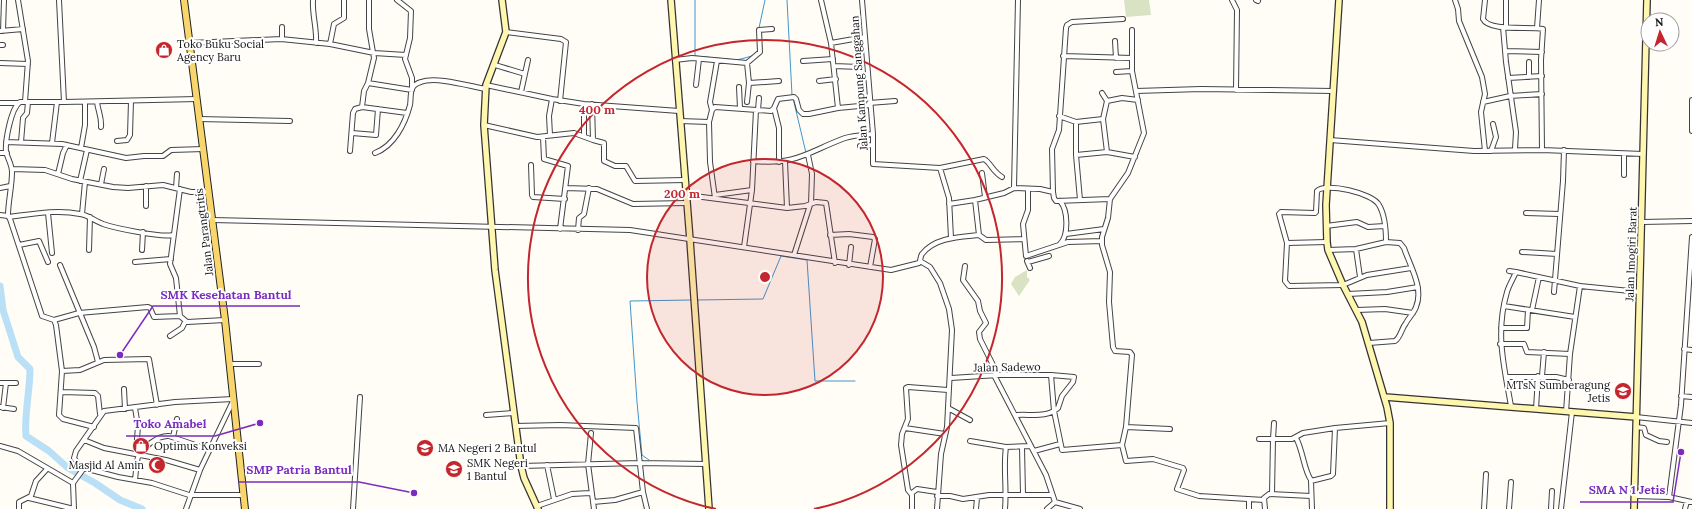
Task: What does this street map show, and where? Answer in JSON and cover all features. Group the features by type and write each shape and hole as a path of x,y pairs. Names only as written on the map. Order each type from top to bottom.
{"main road":[{"name":"Jalan Parangtritis","path":"184,0 225,320 245,509"}],"street":[{"path":"4,0 2,31 23,29"},
{"path":"18,0 28,64 27,113 24,118 21,142"},
{"path":"59,0 64,102"},
{"path":"313,0 312,14 316,29 316,43"},
{"path":"330,44 334,24 344,19 344,0"},
{"path":"362,107 364,91 374,62 374,53 369,29 369,0"},
{"path":"375,153 391,144 407,113 412,90 412,79 406,64 406,55 410,38 411,11 397,0"},
{"path":"502,0 506,32 486,87 484,125 490,226 521,466 524,478 537,508 554,499 572,494 590,493"},
{"path":"671,0 709,509"},
{"path":"821,0 831,43 838,108"},
{"name":"Jalan Kampung Sanggahan","path":"862,0 873,134 873,164 940,168"},
{"path":"1014,188 1018,0"},
{"path":"1232,0 1237,10 1236,90"},
{"path":"1339,0 1327,188 1327,242 1328,250 1343,285 1357,310 1369,343 1385,398 1390,423 1390,509"},
{"path":"1455,0 1458,9 1459,21 1482,77 1485,94 1481,112 1485,151"},
{"path":"1485,0 1484,21 1505,28 1537,28 1543,30 1542,150"},
{"path":"1506,0 1505,51 1516,132 1516,149"},
{"path":"1537,28 1539,0"},
{"name":"Jalan Imogiri Barat","path":"1634,509 1647,0"},
{"path":"1110,199 1060,201 1054,198 1052,150 1058,134 1065,32 1068,24 1123,19"},
{"path":"282,27 282,39"},
{"path":"675,60 699,59 747,63 760,52 759,30 772,29"},
{"path":"1132,30 1132,71 1138,100 1138,112 1144,133 1135,157 1124,179 1110,199 1108,218 1102,241 1110,272 1109,307 1113,347 1115,351 1130,352 1132,355 1126,427 1122,445 1126,462 1153,459 1184,469 1177,486 1178,489 1199,496 1264,500"},
{"path":"506,32 561,39 566,42 560,101"},
{"path":"831,43 865,37"},
{"path":"190,43 282,39 330,44 374,53 406,55"},
{"path":"1115,41 1116,58"},
{"path":"1505,51 1542,52"},
{"path":"1063,56 1132,58"},
{"path":"803,61 833,58"},
{"path":"696,85 699,59"},
{"path":"521,92 528,60"},
{"path":"715,197 710,162 709,122 712,110 710,102 717,61"},
{"path":"1529,62 1529,77"},
{"path":"0,63 28,64"},
{"path":"747,63 749,83 747,102"},
{"path":"495,65 525,74"},
{"path":"834,66 859,67"},
{"path":"1116,72 1132,71"},
{"path":"1508,78 1542,76"},
{"path":"819,81 836,79"},
{"path":"412,90 416,84 428,80 521,92 560,101 584,104 679,111"},
{"path":"749,83 779,81"},
{"path":"368,83 412,90"},
{"path":"739,87 740,108"},
{"path":"1136,91 1236,90 1333,92"},
{"path":"1102,93 1107,101 1103,119 1107,152"},
{"path":"1483,102 1510,96 1542,94"},
{"path":"712,110 715,107 771,111 778,99 792,97 796,98 799,110 803,114 812,114 838,108 894,101"},
{"path":"744,247 752,190 758,98"},
{"path":"1107,101 1122,98 1138,100"},
{"path":"0,103 197,99"},
{"path":"550,135 549,116 552,99"},
{"path":"1692,100 1692,131"},
{"path":"118,141 128,140 130,135 132,101"},
{"path":"52,143 57,102"},
{"path":"81,148 86,125 85,102"},
{"path":"97,102 98,111 102,118 101,127"},
{"path":"18,103 11,120 6,142 7,153 12,169 8,216 41,314 44,318 54,320 79,313 149,307 154,317 180,316"},
{"path":"584,104 584,136"},
{"path":"592,104 593,140"},
{"path":"350,151 353,111 362,107 407,113"},
{"path":"774,108 779,128 779,162"},
{"path":"352,133 376,135 378,109"},
{"path":"1059,116 1076,122 1103,119"},
{"path":"199,118 290,121"},
{"path":"680,121 709,122"},
{"path":"1076,122 1076,155 1080,200"},
{"path":"1491,151 1496,136 1494,124"},
{"path":"484,125 543,137 574,133 605,144 604,161 615,166 626,166 635,181 685,180"},
{"path":"753,161 784,161 808,155 846,137 873,134"},
{"path":"543,137 544,159 568,165 565,199 560,229"},
{"path":"1330,140 1485,151 1516,149 1643,154"},
{"path":"6,142 52,143 68,145 130,158 163,156 171,150 204,149"},
{"path":"58,174 63,153 68,145"},
{"path":"860,146 873,145"},
{"path":"82,214 83,181 87,150"},
{"path":"1554,292 1564,150"},
{"path":"1076,155 1107,152 1135,157"},
{"path":"0,153 7,153"},
{"path":"1624,154 1624,175"},
{"path":"794,255 809,205 812,174 808,155"},
{"path":"951,238 949,204 940,168 984,158 987,160 992,170 1002,177"},
{"path":"784,161 787,208"},
{"path":"531,165 533,197 565,199"},
{"path":"12,169 40,169 83,181 123,188 163,184 191,192 209,192"},
{"path":"101,184 104,169"},
{"path":"982,173 985,197"},
{"path":"177,174 178,189 175,231 173,235 174,240 170,260 171,270 176,278 180,316 185,322"},
{"path":"0,188 10,186"},
{"path":"146,186 146,206"},
{"path":"566,188 589,188 601,190 630,203 687,203"},
{"path":"578,230 579,218 584,214 589,188"},
{"path":"949,204 1004,193 1014,188 1053,192"},
{"path":"1386,242 1385,226 1379,204 1373,198 1359,192 1327,188 1318,190 1315,213 1280,212 1282,228 1287,243 1286,285 1343,285 1360,277 1411,268"},
{"path":"1028,189 1028,207 1023,221 1026,256 1030,268"},
{"path":"715,197 752,190"},
{"path":"686,195 715,197 787,208 823,202 827,204 835,263"},
{"path":"975,200 979,235"},
{"path":"1060,201 1063,205 1066,218 1066,234 1060,244"},
{"path":"0,215 8,216 48,212 82,214 110,226 160,235 173,235"},
{"path":"48,212 52,253"},
{"path":"1526,213 1560,214"},
{"path":"89,250 90,217"},
{"path":"212,220 490,226 578,230 630,230 794,255 835,263 896,270 913,265 920,261 922,255 927,249 934,244 951,238 979,235 986,240 1024,239"},
{"path":"1642,222 1692,221"},
{"path":"1326,226 1357,222 1368,227 1385,226"},
{"path":"1066,234 1104,229"},
{"path":"142,250 143,232"},
{"path":"830,235 849,234 874,237 875,239 870,267"},
{"path":"1669,496 1681,396 1690,293 1692,237"},
{"path":"19,245 39,241 48,262"},
{"path":"1026,256 1072,241 1102,241"},
{"path":"1287,243 1327,242"},
{"path":"1328,250 1356,249 1386,242 1403,245 1418,287 1418,301 1398,339 1395,341 1369,343"},
{"path":"849,265 851,248"},
{"path":"1356,249 1360,277"},
{"path":"1522,252 1557,254"},
{"path":"1028,262 1049,256"},
{"path":"135,262 170,260"},
{"path":"920,261 930,267 936,275 949,309 952,330 950,351 951,378 948,390 948,408 937,494 937,509"},
{"path":"60,266 94,347 98,362"},
{"path":"965,266 963,280 979,304 980,311 986,323 978,333 996,375 1046,475 1054,502"},
{"path":"1509,271 1580,286 1640,292"},
{"path":"1511,406 1500,344 1500,328 1507,291 1516,272"},
{"path":"1500,328 1527,328 1530,310 1539,277"},
{"path":"1561,509 1569,412 1568,380 1570,354 1580,286"},
{"path":"1348,294 1387,292 1418,287"},
{"path":"1504,306 1575,317"},
{"path":"1357,310 1385,309 1413,313"},
{"path":"54,320 56,325 62,371 60,417 94,427"},
{"path":"185,322 225,320"},
{"path":"170,336 182,328 185,322"},
{"path":"1500,344 1524,344 1527,352 1570,354"},
{"path":"1684,349 1692,350"},
{"path":"1536,409 1544,352"},
{"path":"62,371 80,370 98,362 149,359 156,405"},
{"path":"230,364 259,364"},
{"name":"Jalan Sadewo","path":"951,378 996,375 1051,375 1054,411 1060,444"},
{"path":"1017,415 1032,414 1044,416 1058,408 1062,396 1074,379 1070,375 1051,375"},
{"path":"1506,377 1540,376 1568,380"},
{"path":"0,383 16,383"},
{"path":"6,383 2,408 14,409"},
{"path":"912,509 912,493 908,490 902,454 902,438 908,419 905,401 907,387 948,390"},
{"path":"124,389 125,409"},
{"path":"62,392 96,394 100,414"},
{"path":"1681,396 1692,397"},
{"path":"353,509 360,397"},
{"path":"1385,398 1511,406 1692,423"},
{"path":"233,400 106,410 100,414 94,427 76,451 74,458 83,469 152,483 190,495 244,495"},
{"path":"186,509 200,470 233,400"},
{"path":"135,408 137,420 137,439"},
{"path":"948,408 970,420"},
{"path":"486,415 513,413"},
{"path":"173,437 177,418"},
{"path":"1272,494 1274,423"},
{"path":"1259,439 1289,440 1310,431 1390,423"},
{"path":"515,426 560,425 636,428 643,492 647,509"},
{"path":"1126,427 1170,429"},
{"path":"1636,427 1644,428 1646,435 1659,441 1667,442"},
{"path":"905,428 945,434"},
{"path":"1311,480 1332,475 1335,428"},
{"path":"591,433 588,464 590,493 594,509"},
{"path":"135,480 139,456 148,446 160,437 173,437 210,450"},
{"path":"1296,438 1303,451 1308,475 1311,480 1312,509"},
{"path":"84,440 104,448 139,456 166,460 200,470"},
{"path":"970,441 1006,447 1032,448 1060,444 1064,451 1122,445"},
{"path":"0,446 18,451 72,483"},
{"path":"1004,509 1006,494 1004,471 1006,447"},
{"path":"1022,447 1023,494"},
{"path":"521,466 640,463 706,464"},
{"path":"547,465 554,499"},
{"path":"29,498 32,494 36,481 47,469"},
{"path":"19,509 20,501 29,498 74,509 72,483 83,469"},
{"path":"1484,509 1486,474"},
{"path":"1509,509 1511,482"},
{"path":"912,493 917,489 963,499 1006,494 1052,495"},
{"path":"1551,509 1552,491"},
{"path":"593,502 615,500 643,492"},
{"path":"1265,509 1264,500 1267,495 1311,496"},
{"path":"1634,496 1669,496 1690,501 1685,509"},
{"path":"976,509 977,498"},
{"path":"1249,500 1249,509"},
{"path":"1047,509 1054,502"},
{"path":"1054,502 1080,509"}],"green space":[{"path":"1124,0 1149,0 1151,15 1126,17"},
{"path":"1027,270 1027,277 1030,280 1019,296 1011,284 1015,277"}],"waterway":[{"path":"695,0 695,56 737,60 752,56"},
{"path":"759,28 765,0"},
{"path":"787,0 792,95"},
{"path":"793,98 806,153"},
{"path":"697,300 763,299 781,256 807,260 815,381 855,381"},
{"path":"0,286 3,310 18,357 30,369 26,436 49,451 68,468 95,483 120,500 142,509"},
{"path":"649,460 642,455 630,301 692,300"}],"place":[{"name":"Toko Buku Social Agency Baru","path":"164,50"},
{"name":"SMK Kesehatan Bantul","path":"120,355"},
{"name":"MTsN Sumberagung Jetis","path":"1623,391"},
{"name":"Toko Amabel","path":"260,423"},
{"name":"Optimus Konveksi","path":"141,446"},
{"name":"MA Negeri 2 Bantul","path":"425,448"},
{"name":"SMA N 1 Jetis","path":"1681,452"},
{"name":"Masjid Al Amin","path":"157,465"},
{"name":"SMK Negeri 1 Bantul","path":"454,469"},
{"name":"SMP Patria Bantul","path":"414,493"}]}
